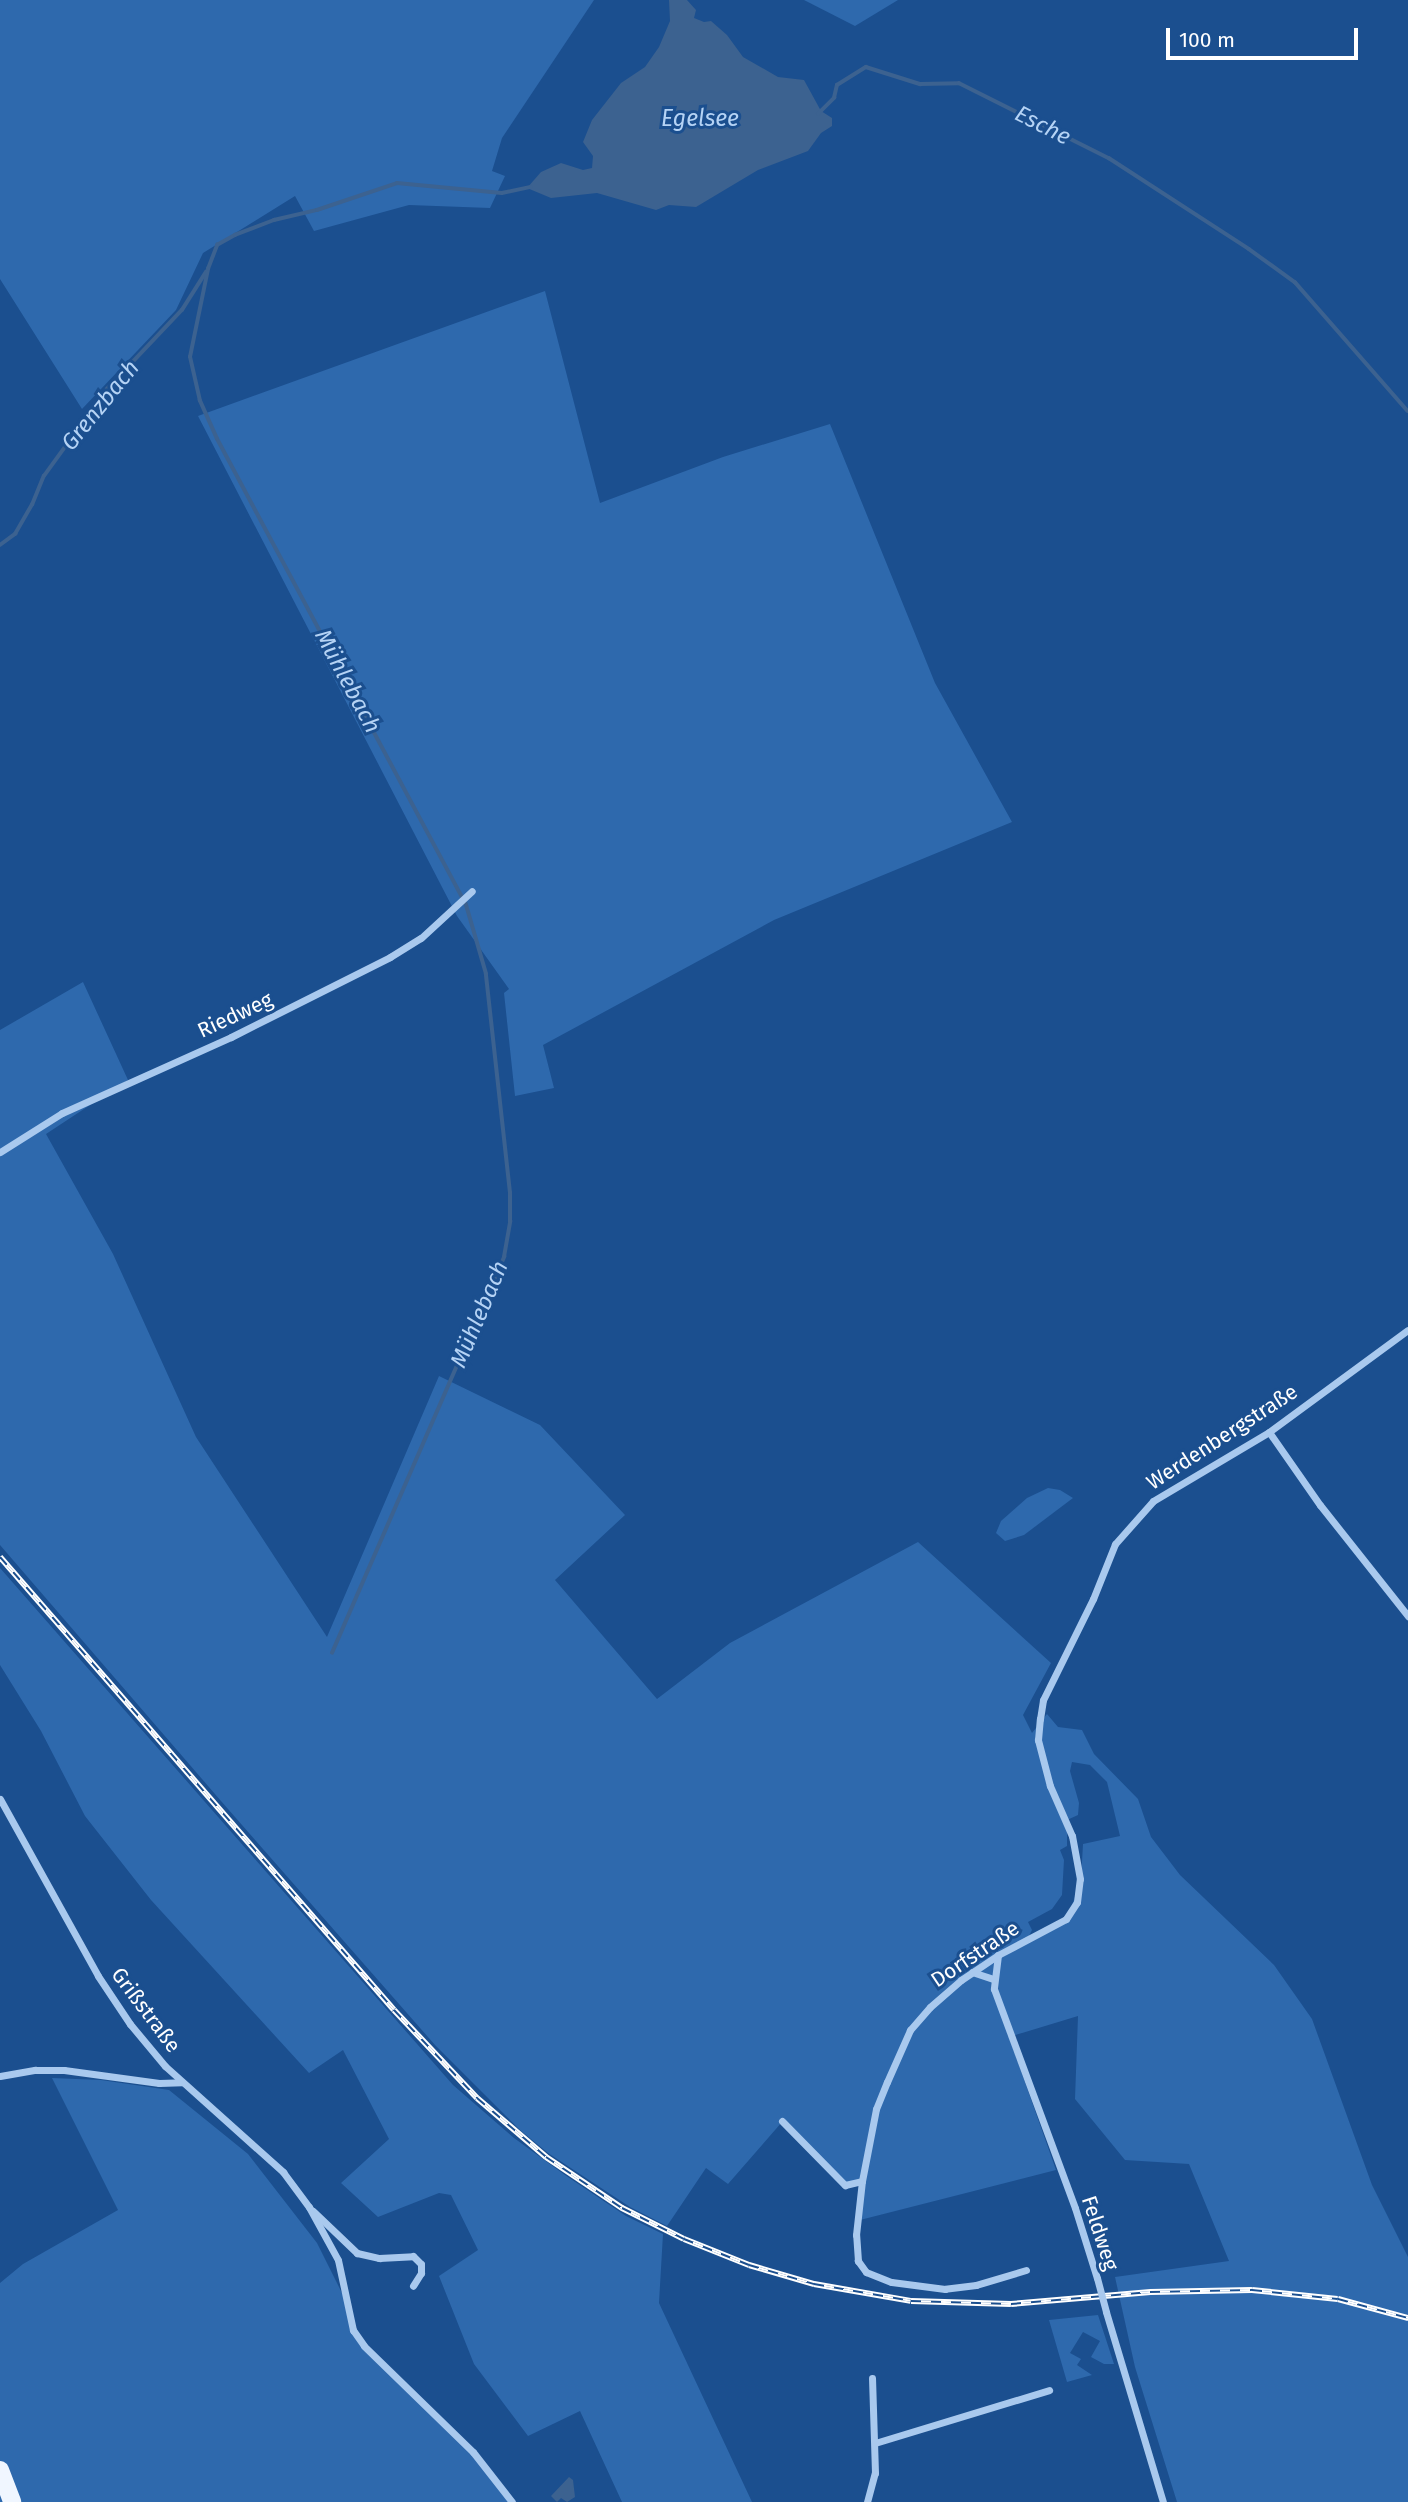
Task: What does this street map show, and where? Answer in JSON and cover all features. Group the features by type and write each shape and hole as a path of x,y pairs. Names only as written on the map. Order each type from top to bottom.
{"main road":[{"path":"0,2470 12,2502"}],"street":[{"name":"Riedweg","path":"0,1152 62,1112 231,1037 380,963 421,938 469,894"},
{"name":"Werdenbergstraße","path":"1040,1719 1043,1700 1093,1599 1115,1544 1153,1500 1269,1432 1408,1329"},
{"path":"1269,1432 1320,1505 1408,1616"},
{"name":"Dorfstraße","path":"1026,2270 976,2285 945,2289 891,2282 866,2272 858,2261 856,2235 862,2181 876,2109 910,2031 930,2007 972,1972 1066,1919 1077,1902 1080,1879 1072,1836 1050,1786 1038,1740 1040,1719"},
{"name":"Grißstraße","path":"0,1799 98,1976 130,2024 183,2082 275,2164 309,2207 357,2253 379,2258 413,2256 421,2264 421,2273 413,2287"},
{"path":"972,1972 993,1979 999,1955"},
{"name":"Feldweg","path":"993,1979 994,1989 1075,2208 1163,2502"},
{"path":"0,2076 34,2070 64,2070 159,2083 183,2082"},
{"path":"782,2121 845,2185 862,2181"},
{"name":"Grißstraße","path":"309,2207 338,2260 353,2330 363,2346 473,2452 512,2502"},
{"path":"867,2502 875,2473 872,2378"},
{"path":"875,2443 1049,2390"}],"shaded area":[{"path":"0,0 594,0 502,138 492,171 505,176 490,208 409,205 314,231 295,196 203,253 176,310 82,409 0,279"},
{"path":"804,0 898,0 855,26"},
{"path":"545,291 600,503 723,457 830,424 935,683 1012,822 774,920 543,1045 554,1088 515,1096 504,993 509,989 457,916 198,416"},
{"path":"83,982 128,1080 46,1134 113,1254 196,1437 327,1637 439,1376 540,1425 625,1515 555,1580 657,1699 730,1643 918,1542 1051,1663 1023,1715 1032,1733 1047,1714 1058,1727 1082,1730 1094,1754 1138,1799 1151,1837 1180,1875 1274,1965 1312,2019 1372,2185 1408,2257 1408,2502 1177,2502 1135,2367 1115,2277 1229,2261 1189,2164 1125,2160 1075,2099 1078,2016 1009,2037 1056,2170 860,2220 862,2183 845,2184 782,2122 728,2184 706,2168 667,2226 630,2207 548,2153 520,2130 435,2045 0,1545 0,1030","holes":["1072,1762 1090,1765 1107,1782 1120,1836 1083,1844 1081,1879 1067,1920 1028,1938 1032,1930 1028,1922 1052,1909 1062,1895 1064,1860 1060,1850 1067,1846 1067,1820 1078,1815 1079,1803 1070,1771"]},
{"path":"1048,1488 1060,1490 1073,1498 1024,1535 1005,1541 996,1533 1001,1521 1027,1498"},
{"path":"0,1568 453,2085 514,2138 565,2175 626,2216 663,2234 659,2303 752,2502 622,2502 580,2411 528,2436 474,2364 439,2276 478,2250 451,2195 439,2193 378,2217 341,2183 389,2139 343,2050 309,2073 151,1900 85,1816 41,1731 0,1665"},
{"path":"52,2078 101,2080 169,2090 248,2154 317,2243 343,2295 352,2330 445,2423 511,2502 0,2502 0,2283 23,2264 118,2210"},
{"path":"1098,2315 1114,2364 1104,2364 1091,2357 1100,2341 1083,2332 1070,2353 1081,2359 1077,2365 1092,2375 1067,2382 1049,2320"}],"water":[{"name":"Egelsee","path":"669,0 687,0 696,10 694,18 704,22 711,21 727,35 743,57 778,77 804,80 821,111 832,118 832,126 821,133 808,151 758,170 696,207 669,205 656,210 597,193 551,198 527,188 541,172 561,163 583,170 592,168 593,156 583,142 592,120 621,83 645,67 659,47 670,21"},
{"path":"569,2477 573,2480 575,2497 567,2502 561,2498 557,2502 551,2496"}],"waterway":[{"name":"Esche","path":"818,114 834,98 837,85 866,67 920,84 959,83 1109,158 1295,282 1408,411"},
{"name":"Mühlebach","path":"332,1653 504,1257 510,1222 510,1193 486,974 466,905 217,439 200,401 190,357 208,269 217,245 235,235 274,220 317,210 397,183 502,193 530,187"},
{"name":"Grenzbach","path":"0,545 15,534 32,505 44,476 107,389 182,310 206,272"}],"railway":[{"path":"0,1557 394,2010 477,2098 546,2157 622,2208 684,2239 749,2265 814,2284 911,2301 1011,2304 1150,2292 1252,2290 1338,2299 1408,2318"}]}
